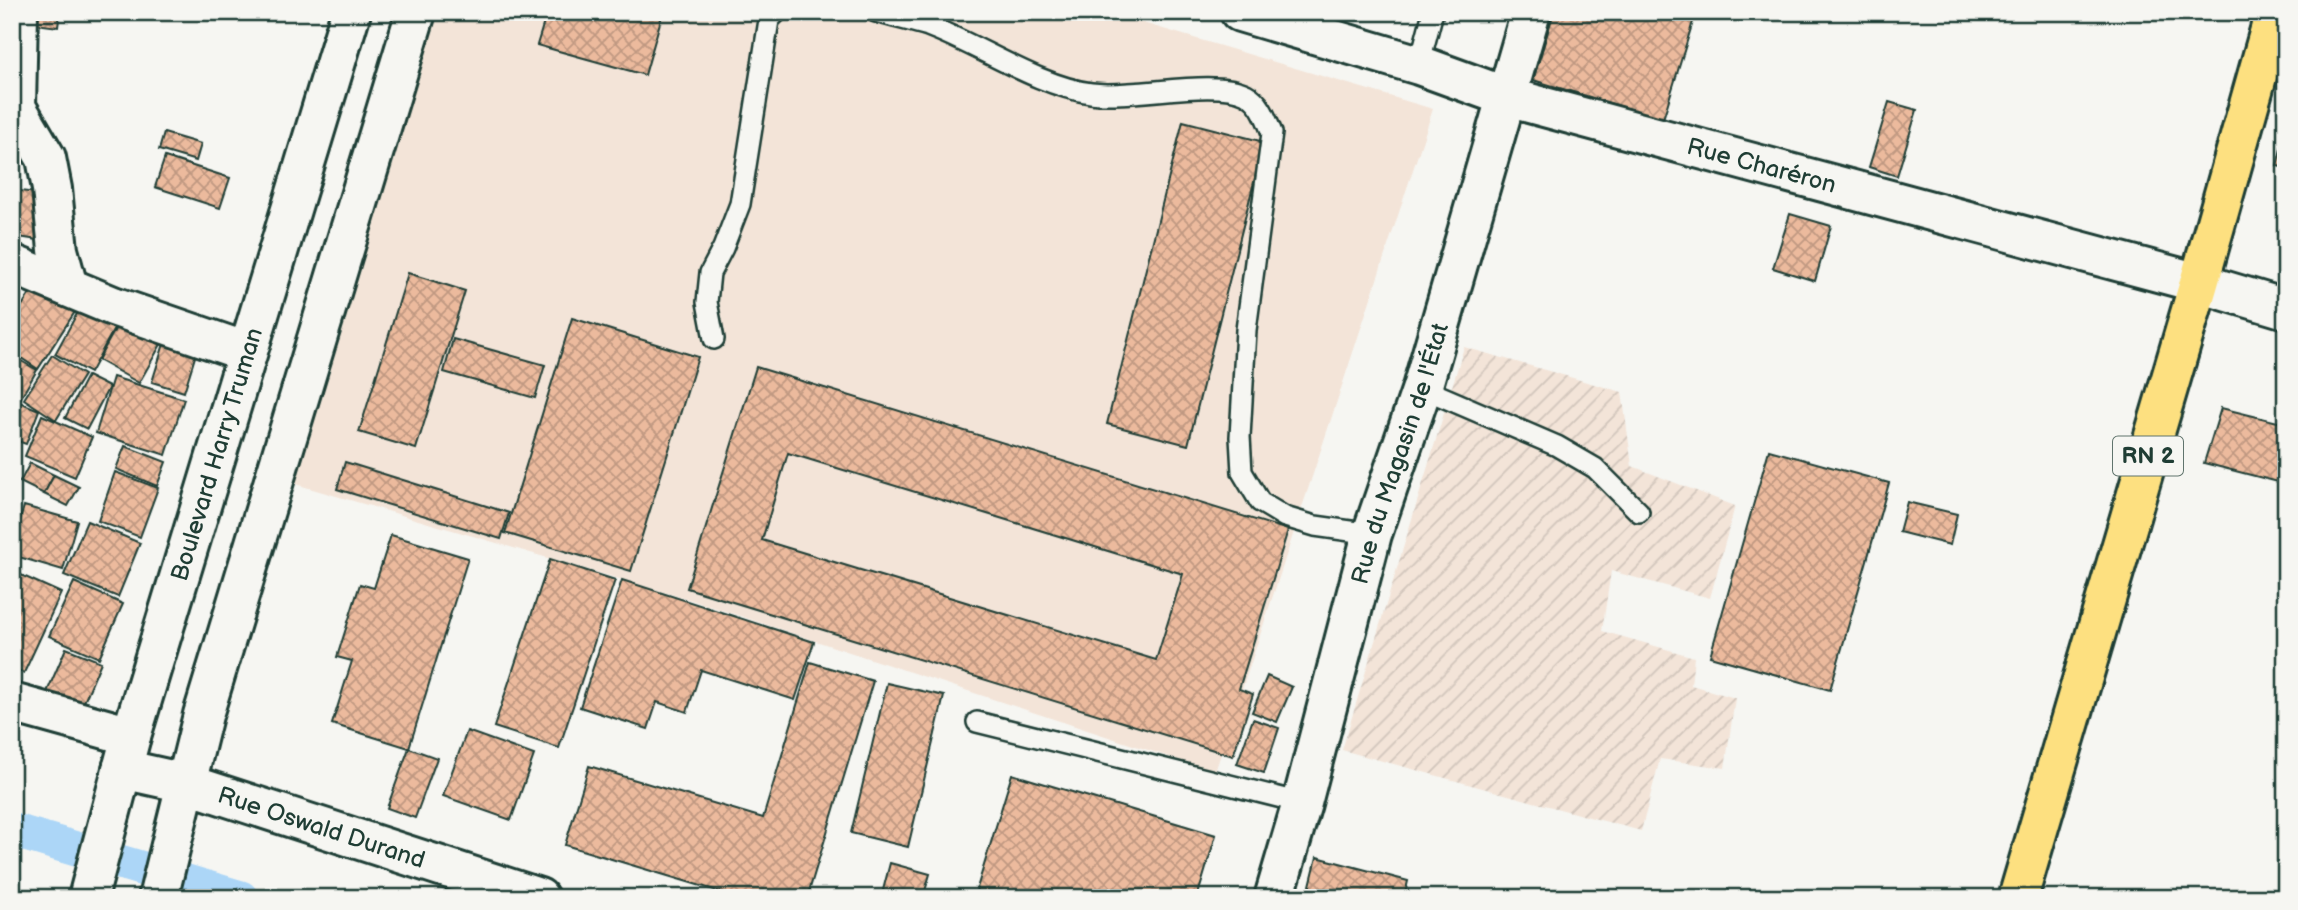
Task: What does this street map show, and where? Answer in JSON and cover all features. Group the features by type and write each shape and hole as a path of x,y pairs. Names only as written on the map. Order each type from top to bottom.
{"main road":[{"name":"RN 2","path":"2018,898 2199,283 2275,12"}],"street":[{"path":"18,12 16,107 46,158 58,250 68,287"},
{"name":"Boulevard Harry Truman","path":"89,891 123,765 351,12"},
{"path":"158,897 203,715 416,12"},
{"name":"Rue Charéron","path":"1240,12 1419,65 1507,97 2199,283 2286,309"},
{"name":"Rue du Magasin de l'État","path":"1274,898 1302,803 1372,534 1422,388 1531,12"},
{"path":"12,264 113,306 247,352"},
{"name":"Rue Oswald Durand","path":"12,703 123,765 183,791 538,898"}],"lane":[{"path":"714,339 707,302 710,273 740,204 769,20 777,12"},
{"path":"876,12 928,27 1047,80 1091,93 1218,88 1245,94 1264,110 1272,133 1246,330 1240,436 1242,472 1260,502 1285,517 1315,526 1372,534"},
{"path":"1419,65 1433,12"},
{"path":"1422,388 1558,446 1595,468 1639,512"},
{"path":"977,722 1302,803"}],"shaded area":[{"path":"402,12 1106,12 1433,109 1215,772 691,600 268,476"},
{"path":"1464,347 1622,392 1632,466 1735,506 1710,598 1611,571 1602,631 1694,657 1691,685 1735,698 1725,768 1660,759 1641,831 1342,750"}],"building":[{"path":"36,12 60,12 58,27 35,24"},
{"path":"547,12 663,12 645,75 537,45"},
{"path":"1554,12 1696,12 1663,119 1533,80"},
{"path":"1889,102 1917,110 1897,176 1869,167"},
{"path":"1183,121 1264,142 1188,445 1107,424"},
{"path":"2286,127 2286,168 2277,166"},
{"path":"164,133 201,144 196,161 159,150"},
{"path":"165,157 230,178 220,208 155,187"},
{"path":"12,190 45,194 38,240 12,236"},
{"path":"1790,214 1831,226 1815,281 1773,268"},
{"path":"408,273 465,291 416,449 359,432"},
{"path":"40,278 80,304 38,369 12,352 12,321"},
{"path":"80,308 115,327 90,373 55,354"},
{"path":"122,317 164,339 139,383 98,360"},
{"path":"572,318 698,357 631,571 505,533"},
{"path":"167,334 199,344 184,392 152,382"},
{"path":"453,339 545,365 535,398 444,372"},
{"path":"52,355 84,375 56,420 24,399"},
{"path":"14,357 37,370 19,401 12,397"},
{"path":"756,367 1288,530 1239,689 1253,694 1233,756 687,588","holes":["788,453 1183,574 1156,660 762,540"]},
{"path":"87,376 109,387 87,429 65,418"},
{"path":"113,377 184,399 166,455 96,433"},
{"path":"12,399 39,410 26,444 12,439"},
{"path":"2221,408 2286,424 2286,484 2204,463"},
{"path":"42,415 92,437 75,477 25,456"},
{"path":"125,446 166,462 157,486 116,469"},
{"path":"1769,450 1889,483 1830,690 1710,656"},
{"path":"345,462 509,513 501,539 337,489"},
{"path":"30,463 54,475 44,494 20,482"},
{"path":"115,472 158,488 140,537 98,521"},
{"path":"54,475 79,487 68,506 44,494"},
{"path":"1907,502 1957,514 1950,545 1899,532"},
{"path":"24,506 77,521 63,570 12,555"},
{"path":"87,521 140,543 118,597 64,575"},
{"path":"391,535 468,558 409,748 332,724 352,661 337,657 360,584 374,588"},
{"path":"550,559 615,580 559,748 494,727"},
{"path":"12,571 61,593 24,673 12,668"},
{"path":"622,580 814,642 795,700 701,670 687,712 657,702 648,729 580,707"},
{"path":"74,582 123,604 99,658 49,636"},
{"path":"66,648 101,662 79,714 44,699"},
{"path":"810,662 873,681 807,898 741,898 565,845 589,766 763,818"},
{"path":"1267,676 1292,687 1277,722 1252,712"},
{"path":"887,683 944,696 908,847 851,833"},
{"path":"1253,719 1279,728 1264,773 1237,764"},
{"path":"467,731 534,755 511,820 443,796"},
{"path":"409,748 437,758 415,818 387,808"},
{"path":"1012,774 1216,835 1197,898 974,898"},
{"path":"1317,857 1408,881 1404,898 1307,898"},
{"path":"890,863 930,874 923,898 881,898"}],"waterway":[{"path":"12,830 241,898"}]}
